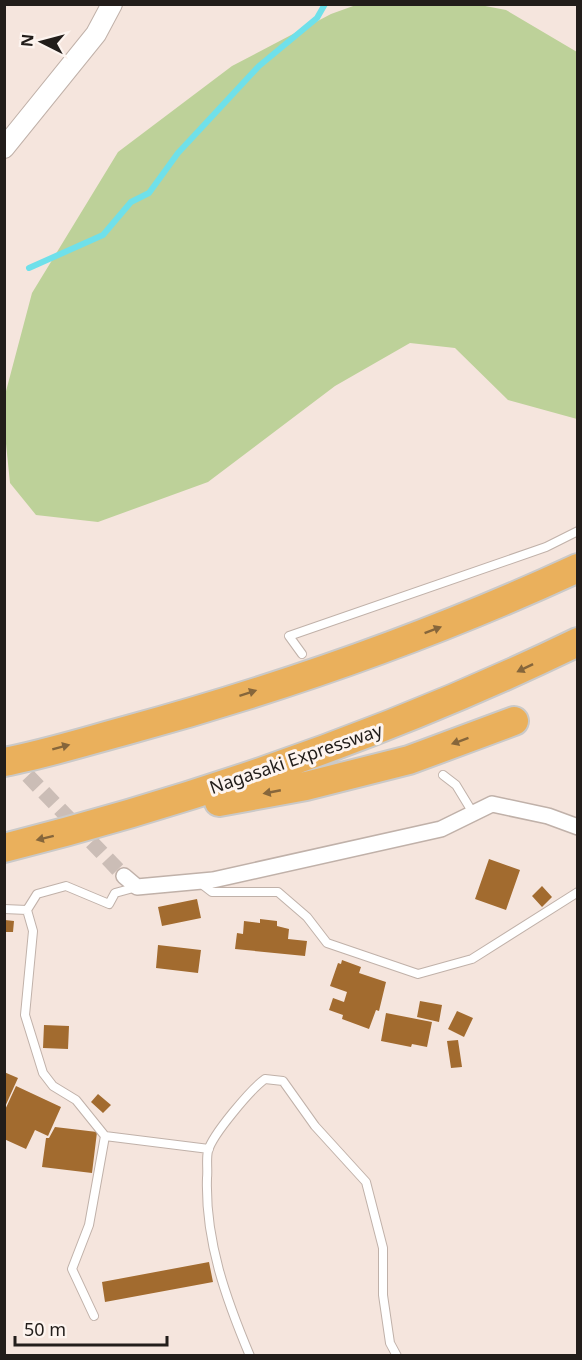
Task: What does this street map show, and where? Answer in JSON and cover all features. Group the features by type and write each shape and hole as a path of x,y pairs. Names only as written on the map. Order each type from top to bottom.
{"highway":[{"path":"4,762 182,715 365,656 503,603 578,568"},
{"name":"Nagasaki Expressway","path":"4,848 84,828 233,783 392,726 578,642"},
{"path":"84,828 318,783 409,760 514,721"}],"street":[{"path":"4,148 96,33 112,4"},
{"path":"124,876 137,887 198,881 441,829 492,804 548,816 578,827"}],"lane":[{"path":"302,654 289,636 546,547 578,531"},
{"path":"443,776 456,785 473,813"},
{"path":"198,881 212,892 278,892 307,917 327,944 418,974 472,959 578,892"},
{"path":"137,887 115,893 109,904 66,886 37,894 27,910 33,931 25,1016 43,1073 53,1086 76,1100 105,1136 208,1149"},
{"path":"4,909 27,910"},
{"path":"250,1356 228,1305 210,1233 207,1195 208,1149 250,1089 265,1079 283,1082 315,1126 366,1182 383,1248 383,1295 390,1343 397,1356"},
{"path":"94,1316 72,1269 89,1225 105,1136"}],"green space":[{"path":"356,5 480,5 506,10 577,52 577,419 508,400 455,348 410,343 335,386 208,482 98,522 36,515 10,483 5,434 5,395 32,293 118,152 232,66 331,14"}],"building":[{"path":"489,859 520,870 506,910 475,899"},
{"path":"542,886 552,897 542,907 532,896"},
{"path":"197,899 201,918 162,926 158,907"},
{"path":"260,919 277,921 277,926 289,929 288,939 307,941 305,956 235,949 237,933 243,934 244,921 260,923"},
{"path":"5,920 14,921 13,932 5,932"},
{"path":"158,945 201,950 198,973 156,968"},
{"path":"342,960 361,967 359,973 386,982 379,1011 376,1010 369,1029 342,1019 343,1015 329,1010 333,998 344,1002 347,992 330,986 338,963 341,964"},
{"path":"420,1001 442,1005 439,1022 417,1017"},
{"path":"457,1011 473,1018 464,1037 448,1029"},
{"path":"386,1013 432,1022 427,1047 412,1044 411,1047 381,1041"},
{"path":"44,1025 69,1026 68,1049 43,1048"},
{"path":"458,1040 462,1067 451,1068 447,1041"},
{"path":"4,1072 18,1078 4,1109"},
{"path":"16,1086 61,1107 48,1136 35,1130 26,1149 4,1139 4,1112"},
{"path":"98,1094 111,1105 103,1113 91,1102"},
{"path":"55,1127 97,1132 92,1173 42,1167 46,1138 49,1138"},
{"path":"209,1262 213,1282 105,1302 102,1282"}],"waterway":[{"path":"29,268 103,235 131,202 149,193 178,153 259,66 317,18 325,4"}],"tunnel":[{"path":"12,759 124,876"}]}
